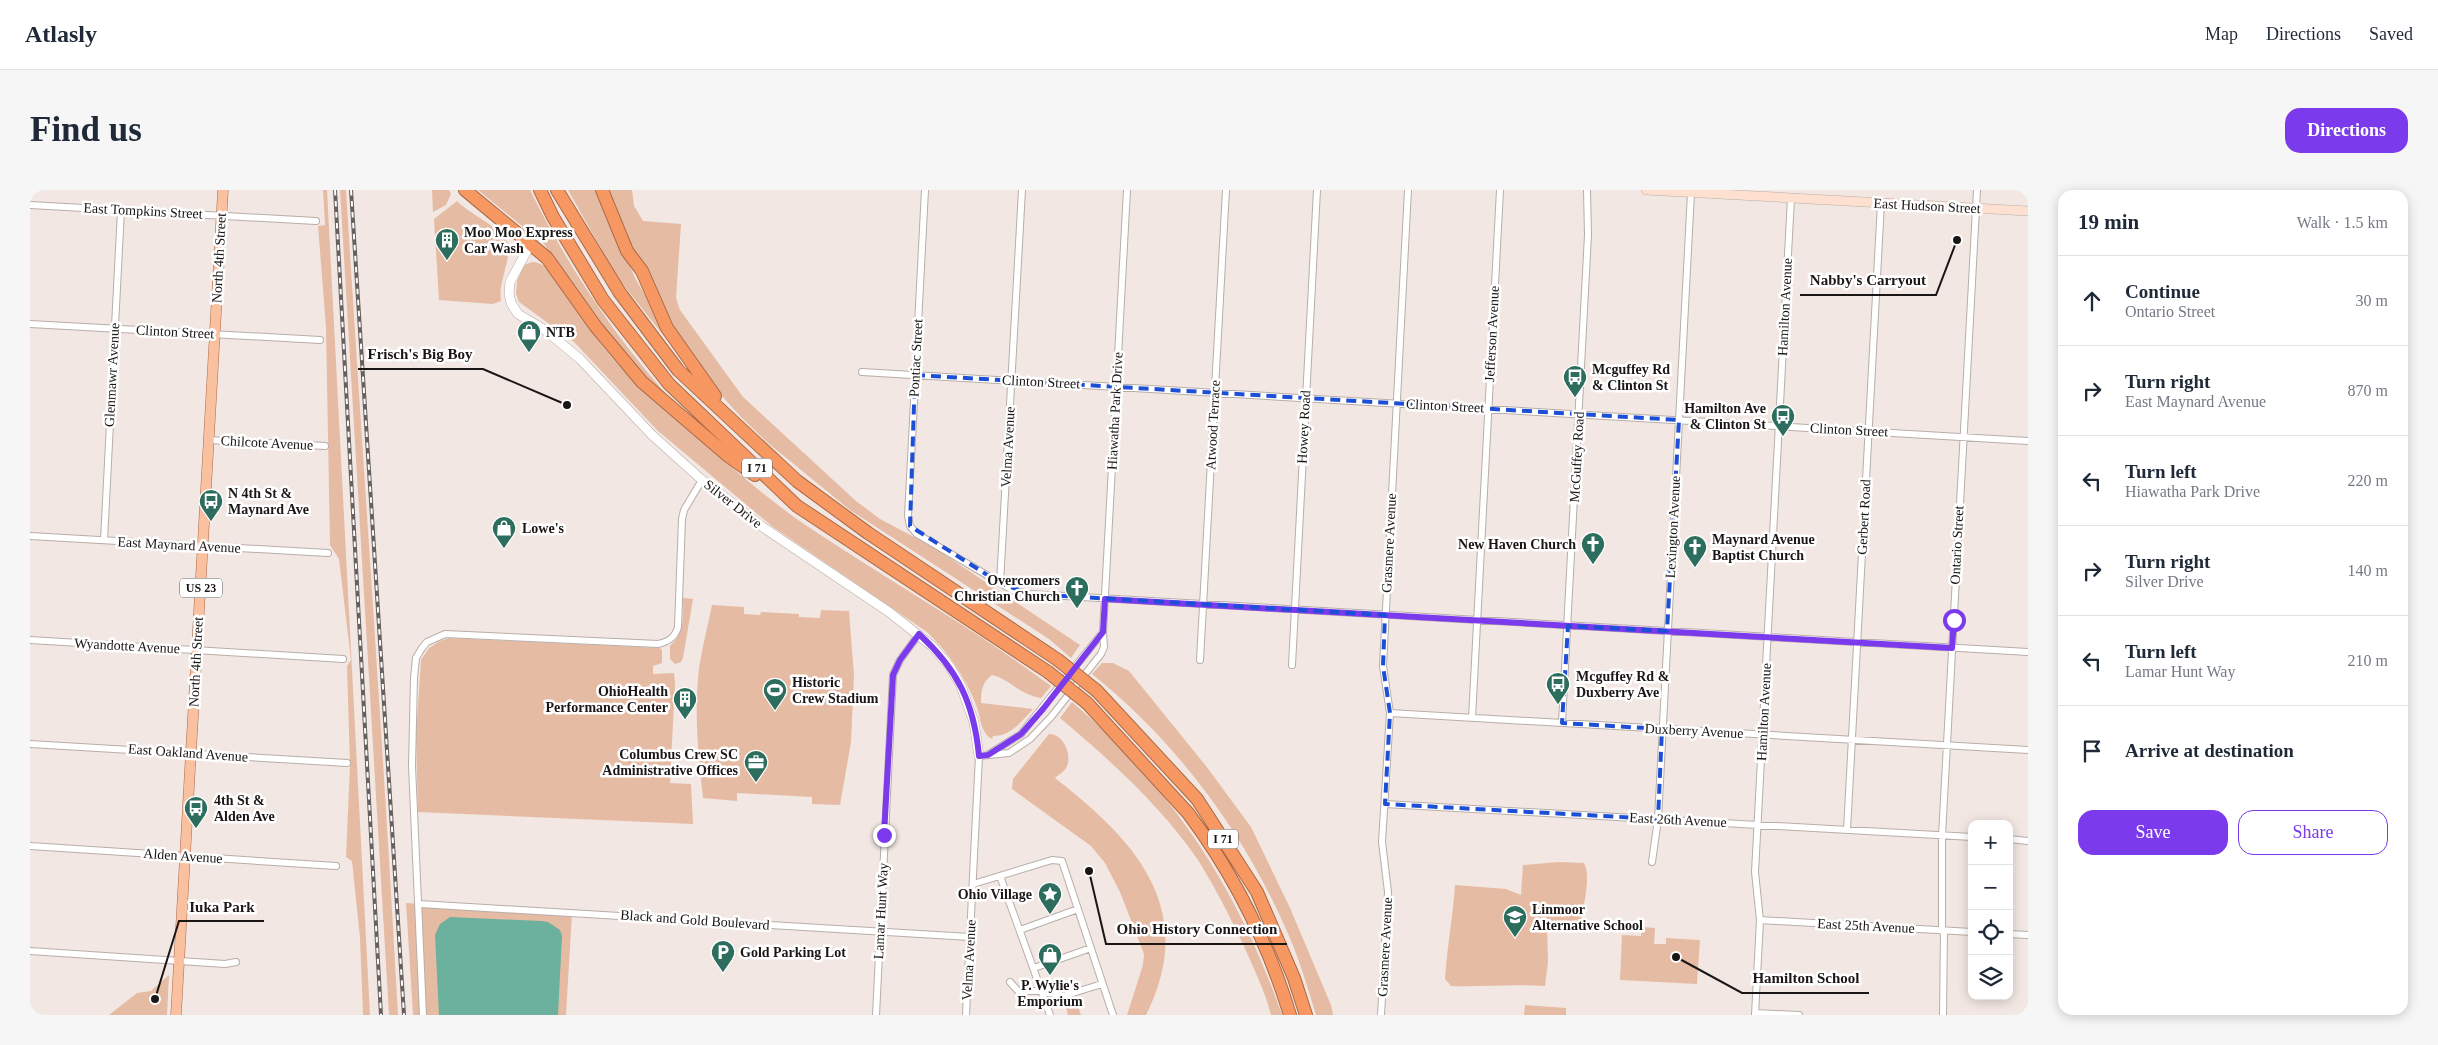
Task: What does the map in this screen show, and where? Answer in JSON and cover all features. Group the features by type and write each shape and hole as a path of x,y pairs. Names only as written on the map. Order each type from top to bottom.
{"highway":[{"path":"465,190 547,258 596,327 642,382 727,455 797,506"},
{"name":"I 71","path":"540,190 553,217 603,300 669,384 797,506 1048,672 1087,703 1188,813 1199,827 1243,900 1280,984 1290,1015"},
{"name":"I 71","path":"558,190 569,213 620,293 678,370 797,481 868,533 1058,660 1096,691 1197,799 1256,892 1294,978 1306,1015"},
{"path":"602,190 627,251 642,271 667,328 716,398 744,431"}],"main road":[{"name":"North 4th Street","path":"176,1015 223,190"},
{"name":"East Hudson Street","path":"1646,190 2028,212"}],"street":[{"name":"Pontiac Street","path":"925,190 908,516 910,526 917,534 1000,583"},
{"name":"Velma Avenue","path":"1000,583 1022,190"},
{"name":"Hiawatha Park Drive","path":"983,755 1009,753 1020,747 1051,717 1101,654 1104,647 1103,632 1127,190"},
{"name":"Atwood Terrace","path":"1200,660 1226,190"},
{"name":"Howey Road","path":"1292,665 1317,190"},
{"name":"Grasmere Avenue","path":"1382,1015 1388,892 1382,842 1390,713 1383,666 1408,190"},
{"name":"Jefferson Avenue","path":"1472,718 1500,190"},
{"name":"McGuffey Road","path":"1562,723 1588,236 1587,190"},
{"name":"Ontario Street","path":"1943,1015 1942,836 1976,190"},
{"name":"Lexington Avenue","path":"1652,862 1658,819 1679,420 1696,192"},
{"name":"Hamilton Avenue","path":"1755,1014 1760,920 1755,872 1791,198"},
{"name":"Gerbert Road","path":"1847,830 1881,203"},
{"name":"East Tompkins Street","path":"30,205 316,221"},
{"name":"Glenmawr Avenue","path":"104,540 121,210"},
{"name":"Silver Drive","path":"531,243 510,282 509,294 511,303 518,314 545,330 580,359 652,435 702,480 764,528 919,634 947,662 962,686 983,755"},
{"name":"Clinton Street","path":"30,324 320,340"},
{"name":"Clinton Street","path":"862,372 2028,440"},
{"name":"Chilcote Avenue","path":"209,440 325,446"},
{"path":"423,1015 412,721 416,658 422,648 435,638 454,633 658,644 667,642 676,633 678,627 684,510 702,480"},
{"name":"East Maynard Avenue","path":"30,536 328,553"},
{"path":"1000,583 1014,591 1030,594 2028,652"},
{"path":"983,755 1021,734 1103,632"},
{"name":"Lamar Hunt Way","path":"876,1015 893,675 900,660 919,634"},
{"name":"Wyandotte Avenue","path":"30,640 343,659"},
{"name":"Duxberry Avenue","path":"1390,713 2028,750"},
{"name":"East Oakland Avenue","path":"30,744 347,763"},
{"name":"Velma Avenue","path":"966,1015 983,755"},
{"name":"East 26th Avenue","path":"1385,804 1968,837"},
{"path":"2013,840 2028,840"},
{"name":"Alden Avenue","path":"30,846 336,866"},
{"path":"974,884 1052,860 1062,860 1112,1015"},
{"path":"1000,876 1050,1015"},
{"name":"Black and Gold Boulevard","path":"420,904 970,937"},
{"path":"1020,930 1078,909"},
{"name":"East 25th Avenue","path":"1760,920 1968,932"},
{"path":"2013,934 2028,935"},
{"path":"1034,968 1091,948"},
{"path":"30,951 225,964 236,962"},
{"path":"1010,982 1018,991 1042,991 1063,996 1102,984"},
{"path":"1755,1014 1799,1015"}],"highlighted area":[{"path":"915,375 1679,420 1667,631 1568,626 1562,723 1662,729 1658,819 1385,804 1390,713 1383,666 1385,615 1030,594 1000,583 910,526"}],"shaded area":[{"path":"323,190 327,190 370,1015 363,1015 360,938 352,861 346,857 350,765 347,666 351,660 339,559 330,545 326,327 318,226 325,225"},
{"path":"340,190 346,190 398,1015 389,1015"},
{"path":"432,190 449,190 451,194 446,205 433,212"},
{"path":"478,190 530,190 561,248 596,303 634,355 676,405 625,360 544,244"},
{"path":"568,190 597,190 635,278 683,360 617,277"},
{"path":"606,190 632,190 634,206 643,221 681,224 676,298 680,310 743,397 856,501 880,519 933,547 1080,645 1071,658 1049,639 850,510 768,443 741,417 721,395 676,333 646,280"},
{"path":"457,201 498,231 508,243 508,258 501,286 501,301 493,304 439,300 434,219"},
{"path":"532,262 541,264 557,277 596,338 626,372 647,393 754,486 807,526 961,624 1051,686 1041,698 1026,693 992,675 986,681 982,691 981,703 1033,709 1025,718 1011,731 993,736 992,739 988,736 983,729 972,694 961,675 949,657 927,632 773,527 658,431 574,342 519,302 516,294 517,281 524,265"},
{"path":"683,598 693,599 683,658 681,662 675,664 670,659 670,646 681,630"},
{"name":"Historic Crew Stadium","path":"712,605 744,607 744,614 760,615 761,612 799,614 799,617 820,618 821,610 849,611 854,675 851,742 840,805 812,804 812,797 737,793 737,801 703,798 697,733 697,701 700,660"},
{"path":"449,638 660,648 662,650 662,663 653,666 653,674 674,673 675,683 670,783 691,784 693,824 418,812 416,736 421,660 429,648"},
{"path":"1102,663 1113,663 1129,671 1206,766 1251,827 1290,908 1331,1005 1333,1015 1316,1015 1289,936 1252,862 1230,827 1207,793 1181,761 1153,730 1092,674"},
{"path":"1072,702 1108,735 1141,770 1171,806 1198,844 1223,884 1245,925 1282,1015 1271,1015 1266,997 1243,944 1216,891 1184,840 1134,784 1060,718"},
{"path":"1049,734 1059,738 1066,746 1068,752 1066,768 1055,778 1111,827 1133,853 1151,880 1162,910 1166,942 1161,977 1146,1015 1127,1015 1143,965 1144,954 1120,892 1105,863 1091,846 1012,789 1013,779"},
{"path":"1559,862 1584,863 1587,886 1579,928 1547,927 1548,962 1545,986 1451,986 1445,979 1455,885 1506,889 1521,895 1523,865"},
{"path":"406,903 572,913 566,1015 413,1015"},
{"path":"450,917 541,921 548,922 560,930 562,936 558,1015 439,1015 435,935 440,924"},
{"path":"1642,927 1655,928 1654,944 1666,944 1666,938 1700,940 1697,984 1620,980 1622,935 1641,936"},
{"path":"169,975 167,1015 109,1015 137,993 151,991"},
{"path":"1076,1000 1081,1015 1068,1015 1065,1003"},
{"path":"1525,1005 1566,1008 1566,1015 1524,1015"}],"railway":[{"path":"335,190 381,1015"},
{"path":"351,190 404,1015"}],"place":[{"name":"Nabby's Carryout","path":"1957,240"},
{"name":"Moo Moo Express Car Wash","path":"447,261"},
{"name":"NTB","path":"529,353"},
{"name":"Mcguffey Rd & Clinton St","path":"1575,398"},
{"name":"Frisch's Big Boy","path":"567,405"},
{"name":"Hamilton Ave & Clinton St","path":"1783,437"},
{"name":"N 4th St & Maynard Ave","path":"211,522"},
{"name":"Lowe's","path":"504,549"},
{"name":"New Haven Church","path":"1593,565"},
{"name":"Maynard Avenue Baptist Church","path":"1695,568"},
{"name":"Overcomers Christian Church","path":"1077,609"},
{"name":"Mcguffey Rd & Duxberry Ave","path":"1558,705"},
{"name":"Historic Crew Stadium","path":"775,711"},
{"name":"OhioHealth Performance Center","path":"685,720"},
{"name":"Columbus Crew SC Administrative Offices","path":"756,783"},
{"name":"4th St & Alden Ave","path":"196,829"},
{"name":"Ohio History Connection","path":"1089,871"},
{"name":"Ohio Village","path":"1050,915"},
{"name":"Linmoor Alternative School","path":"1515,938"},
{"name":"Hamilton School","path":"1676,957"},
{"name":"Gold Parking Lot","path":"723,973"},
{"name":"P. Wylie's Emporium","path":"1050,976"},
{"name":"Iuka Park","path":"155,999"}],"route":[{"path":"884,835 893,675 900,660 919,634 947,662 962,686 971,709 977,733 979,756 988,755 1002,744 1021,734 1043,709 1103,632 1105,599 1952,648 1954,620"}]}
